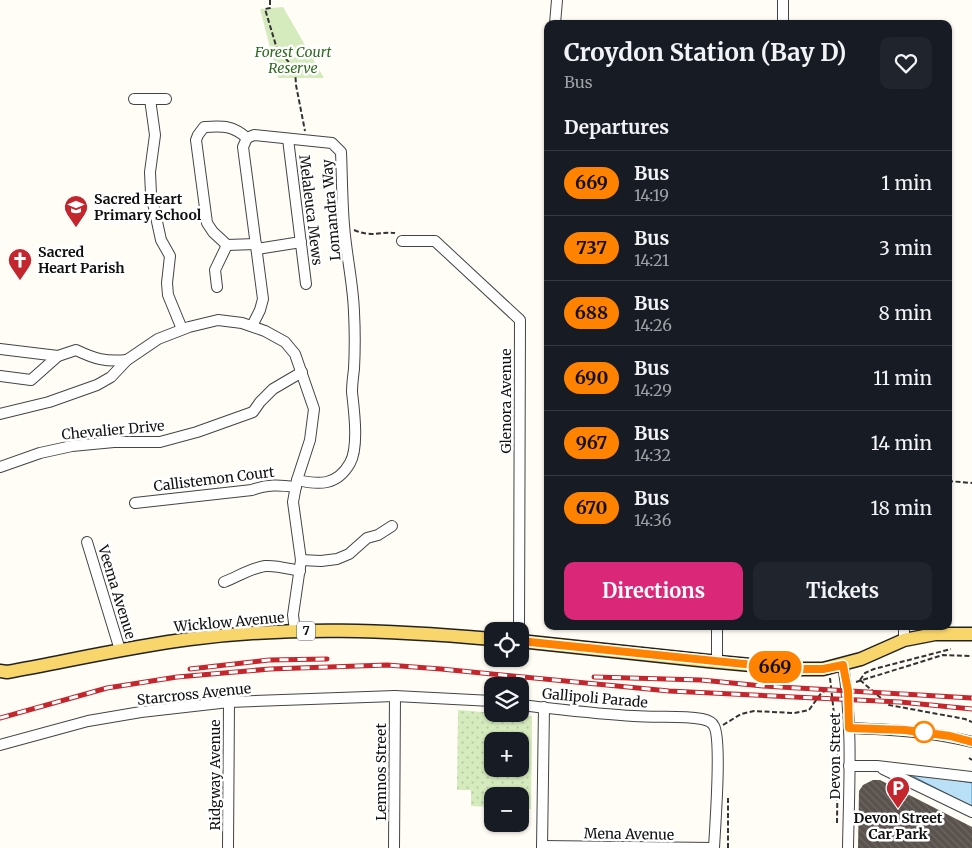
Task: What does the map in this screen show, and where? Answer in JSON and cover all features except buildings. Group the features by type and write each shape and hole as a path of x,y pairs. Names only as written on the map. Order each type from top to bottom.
{"main road":[{"name":"Wicklow Avenue","path":"0,671 7,672 120,650 191,639 295,631 408,632 484,638"},
{"path":"529,642 717,662 794,669 823,669 843,665 904,640 935,634 972,634"}],"street":[{"path":"555,20 557,0"},
{"path":"783,0 783,20"},
{"path":"134,99 166,99"},
{"path":"150,99 155,135 150,172 151,194 161,240 170,256 167,283 168,295 182,329"},
{"path":"252,326 263,299 257,247 243,147 247,138 237,129 221,126 204,127 196,140 207,223 213,232 227,245 257,247 301,242"},
{"name":"Lomandra Way","path":"247,138 254,135 332,143 341,152 344,226 354,312 352,390 355,422 352,461 336,479 327,483 296,483"},
{"name":"Melaleuca Mews","path":"288,139 306,284"},
{"name":"Glenora Avenue","path":"402,241 435,241 520,320 519,622"},
{"path":"217,286 215,270 227,245"},
{"path":"0,414 49,402 97,385 111,376 127,360 158,339 182,329 218,320 242,323 266,331 284,342 295,354 314,409 310,440 296,483 293,502 301,560 293,615 295,631"},
{"path":"0,349 58,356"},
{"path":"0,376 31,380 58,356 76,350 93,358 111,362 127,360"},
{"name":"Chevalier Drive","path":"0,467 40,453 72,446 114,442 160,442 197,432 253,412 273,389 302,372"},
{"name":"Callistemon Court","path":"135,503 252,490 263,485 296,483"},
{"path":"301,560 321,561 337,559 349,554 366,538 378,535 392,526"},
{"name":"Veema Avenue","path":"87,542 120,650"},
{"path":"224,582 250,570 265,566 279,566 300,571"},
{"path":"717,662 718,630"},
{"path":"904,630 904,640"},
{"name":"Devon Street","path":"843,665 846,685 844,728 849,766 848,848"},
{"path":"395,696 484,701"},
{"name":"Starcross Avenue","path":"0,745 88,721 141,712 228,702 395,696"},
{"name":"Lemnos Street","path":"394,848 395,696"},
{"name":"Ridgway Avenue","path":"228,702 228,848"},
{"name":"Gallipoli Parade","path":"529,706 633,716 655,717 667,715 704,719 710,721 716,728"},
{"path":"542,847 544,707"},
{"path":"714,848 716,728"},
{"path":"844,728 905,730 950,736 972,742"},
{"path":"849,766 877,766 923,770 972,777"},
{"path":"877,766 972,812"},
{"name":"Mena Avenue","path":"542,847 714,848"}],"path":[{"path":"270,0 270,8 265,9 269,27 277,49 295,69 296,85 307,141"},
{"path":"344,226 362,233 377,235 394,232 402,241"},
{"path":"952,481 972,483"},
{"path":"860,680 865,673 874,669 951,649"},
{"path":"716,728 742,714 754,711 794,713 809,710 822,692 943,655 972,656"},
{"path":"860,680 888,705 965,719 972,722"},
{"path":"832,690 834,714 844,728"},
{"path":"837,830 838,737"}],"green space":[{"name":"Forest Court Reserve","path":"283,7 324,78 278,78 260,9"},
{"path":"458,710 484,712 484,722 529,722 529,716 532,716 531,809 529,809 529,787 484,787 484,807 471,806 471,790 457,790"}],"water":[{"path":"903,771 972,783 972,807"}],"railway":[{"path":"190,669 269,660 327,659"},
{"path":"0,718 107,688 177,677 270,669 387,665 669,691 900,702 972,709"},
{"path":"594,677 701,680 763,686 972,698"}],"bus line":[{"name":"669","path":"529,642 794,669 828,669 843,665 848,691 849,728 905,730 950,736 972,742"}],"place":[{"name":"Sacred Heart Primary School","path":"76,228"},
{"name":"Sacred Heart Parish","path":"20,281"},
{"name":"Devon Street Car Park","path":"898,809"}]}
